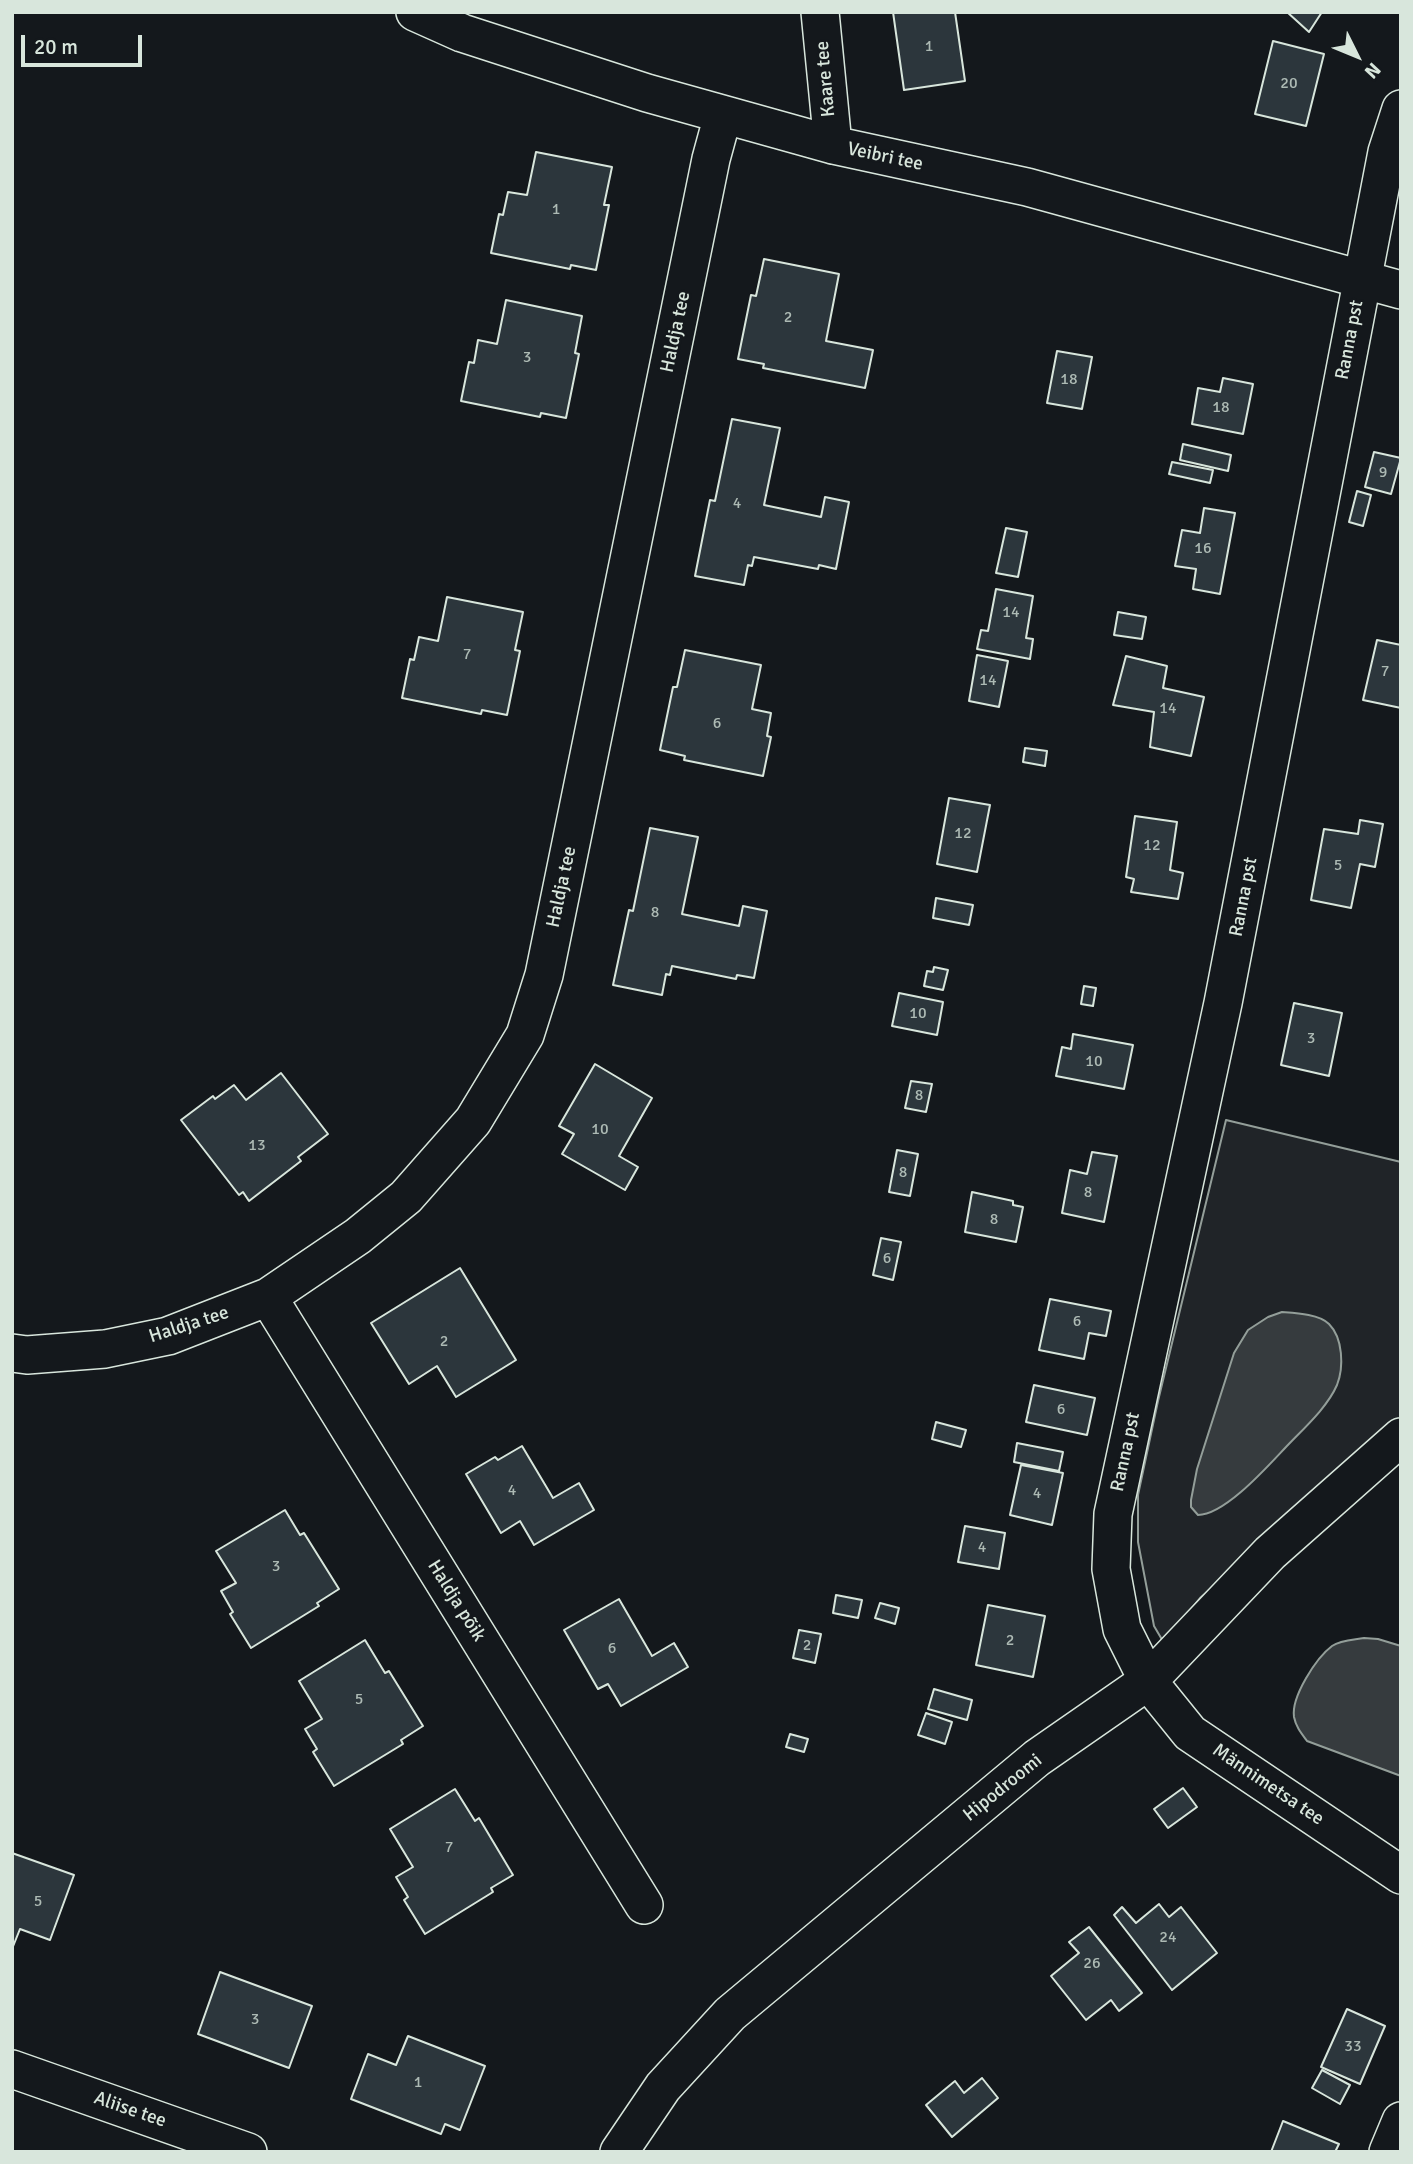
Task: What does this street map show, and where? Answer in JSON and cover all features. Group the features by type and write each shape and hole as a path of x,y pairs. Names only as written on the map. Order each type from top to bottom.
{"street":[{"name":"Veibri tee","path":"415,12 463,22 647,93 723,115 833,145 1027,187 1401,290"},
{"name":"Kaare tee","path":"820,12 833,145"},
{"name":"Ranna pst","path":"1148,1681 1122,1629 1111,1569 1113,1514 1223,1003 1387,152 1401,109"},
{"name":"Haldja tee","path":"12,1353 27,1355 105,1349 168,1336 268,1297 358,1236 406,1196 473,1121 525,1035 544,975 711,159 723,115"},
{"name":"Haldja põik","path":"268,1297 644,1905"},
{"name":"Hipodroomi","path":"619,2152 663,2087 730,2014 1037,1758 1148,1681 1270,1553 1401,1437"},
{"name":"Männimetsa tee","path":"1148,1681 1190,1733 1401,1875"},
{"name":"Aliise tee","path":"12,2069 248,2152"},
{"path":"1388,2152 1401,2121"}],"shaded area":[{"path":"1226,1120 1401,1162 1401,1423 1200,1598 1164,1643 1154,1626 1138,1542 1138,1495"},
{"path":"1282,1312 1319,1318 1334,1330 1341,1353 1341,1370 1337,1385 1314,1418 1245,1488 1221,1507 1198,1515 1191,1507 1197,1469 1234,1353 1248,1330 1268,1317"},
{"path":"1364,1638 1401,1646 1401,1776 1307,1741 1295,1721 1296,1699 1319,1659 1336,1644"}],"building":[{"path":"893,12 955,12 965,81 904,90"},
{"path":"1287,12 1322,12 1309,32"},
{"path":"1273,41 1324,54 1306,126 1255,114"},
{"path":"536,152 612,167 604,205 609,205 596,270 571,265 570,269 491,253 499,214 503,215 508,192 527,195"},
{"path":"764,259 839,274 826,341 873,350 865,388 763,368 764,364 738,359 751,295 756,296"},
{"path":"506,300 582,316 575,353 579,354 566,418 541,413 540,417 461,401 469,362 474,363 478,340 497,344"},
{"path":"1057,351 1092,357 1082,409 1047,403"},
{"path":"1223,378 1253,384 1243,434 1192,424 1198,388 1220,392"},
{"path":"732,419 780,428 764,505 821,517 825,497 849,502 836,569 819,565 818,569 754,557 752,566 748,565 744,585 695,576 710,500 715,501"},
{"path":"1183,444 1231,455 1228,471 1180,460"},
{"path":"1374,452 1401,458 1391,494 1365,487"},
{"path":"1172,462 1213,470 1210,483 1169,474"},
{"path":"1357,491 1371,495 1363,526 1349,522"},
{"path":"1204,508 1235,513 1220,594 1193,589 1196,569 1175,566 1182,530 1200,533"},
{"path":"1006,528 1027,532 1018,577 996,573"},
{"path":"996,589 1033,596 1026,638 1033,639 1030,659 977,649 981,630 988,631"},
{"path":"447,597 523,612 515,650 520,651 507,715 482,710 481,714 402,698 410,659 414,660 419,637 438,641"},
{"path":"1118,612 1146,617 1142,639 1114,635"},
{"path":"1377,640 1401,645 1401,708 1363,700"},
{"path":"685,650 761,665 752,709 771,713 767,736 771,737 763,776 684,760 685,756 660,750 673,687 677,687"},
{"path":"977,655 1008,661 999,707 969,701"},
{"path":"1126,656 1167,666 1163,688 1204,697 1191,756 1150,747 1154,712 1113,705"},
{"path":"1025,748 1047,751 1045,766 1023,762"},
{"path":"949,798 990,805 977,872 937,864"},
{"path":"1135,816 1177,822 1170,870 1183,873 1178,899 1131,892 1134,879 1126,877"},
{"path":"1360,820 1383,824 1375,867 1360,864 1351,908 1311,900 1324,829 1358,834"},
{"path":"650,828 698,837 682,914 739,926 743,906 767,911 754,978 737,975 736,979 672,966 670,975 666,974 662,995 613,985 629,910 633,911"},
{"path":"936,898 973,905 969,925 933,918"},
{"path":"934,967 948,970 943,990 924,986 927,971 933,972"},
{"path":"1084,986 1096,988 1093,1006 1081,1004"},
{"path":"899,993 943,1002 937,1035 892,1026"},
{"path":"1294,1003 1342,1013 1329,1076 1281,1065"},
{"path":"1073,1034 1133,1045 1124,1089 1056,1076 1062,1047 1071,1049"},
{"path":"595,1064 652,1098 619,1156 638,1167 625,1190 562,1154 574,1134 559,1126"},
{"path":"281,1073 328,1134 298,1157 301,1161 249,1201 243,1192 239,1195 181,1120 213,1096 215,1099 234,1085 246,1100"},
{"path":"911,1081 932,1084 926,1112 905,1108"},
{"path":"897,1150 918,1154 910,1196 889,1192"},
{"path":"1092,1152 1117,1156 1104,1222 1062,1213 1070,1170 1087,1174"},
{"path":"972,1192 1013,1201 1013,1205 1023,1207 1016,1242 965,1232"},
{"path":"881,1238 901,1242 893,1280 873,1275"},
{"path":"460,1268 516,1360 456,1397 437,1366 409,1384 371,1323"},
{"path":"1050,1299 1111,1311 1106,1336 1089,1333 1084,1359 1039,1350"},
{"path":"1034,1385 1095,1398 1087,1435 1026,1422"},
{"path":"936,1422 966,1430 961,1447 932,1439"},
{"path":"1017,1443 1063,1452 1059,1471 1014,1462"},
{"path":"522,1446 553,1498 579,1483 594,1510 534,1545 520,1521 501,1533 466,1474 495,1457 498,1460"},
{"path":"1021,1465 1063,1473 1052,1525 1010,1515"},
{"path":"285,1510 300,1535 304,1533 339,1589 317,1603 319,1606 251,1648 230,1614 233,1612 221,1591 236,1583 216,1551"},
{"path":"965,1526 1005,1533 999,1569 958,1562"},
{"path":"836,1595 862,1600 858,1618 833,1613"},
{"path":"619,1599 652,1656 674,1643 688,1667 621,1706 608,1684 598,1689 564,1630"},
{"path":"880,1603 899,1608 895,1624 875,1618"},
{"path":"988,1605 1045,1616 1033,1677 976,1665"},
{"path":"799,1630 821,1634 815,1663 793,1658"},
{"path":"365,1640 385,1673 389,1671 423,1726 401,1740 403,1744 334,1786 313,1752 317,1749 305,1729 322,1719 299,1681"},
{"path":"934,1689 972,1700 967,1720 928,1709"},
{"path":"926,1713 952,1722 945,1744 918,1735"},
{"path":"790,1734 808,1739 804,1752 786,1747"},
{"path":"1183,1788 1197,1807 1168,1828 1154,1809"},
{"path":"455,1789 475,1821 479,1818 513,1875 491,1888 493,1892 425,1934 404,1900 408,1897 396,1877 413,1867 390,1829"},
{"path":"12,1853 74,1875 50,1940 20,1929 12,1949"},
{"path":"1159,1904 1169,1917 1181,1907 1217,1953 1172,1990 1114,1915 1122,1907 1136,1923"},
{"path":"1089,1927 1142,1993 1119,2011 1111,2000 1086,2020 1051,1976 1079,1953 1069,1942"},
{"path":"220,1972 312,2006 289,2068 198,2034"},
{"path":"1347,2009 1385,2026 1360,2084 1321,2067"},
{"path":"408,2036 485,2066 460,2130 445,2124 441,2134 351,2099 368,2054 396,2065"},
{"path":"1322,2070 1350,2085 1340,2104 1312,2088"},
{"path":"982,2078 998,2098 952,2137 926,2105 955,2081 964,2093"},
{"path":"1283,2121 1339,2144 1335,2152 1271,2152"}]}
